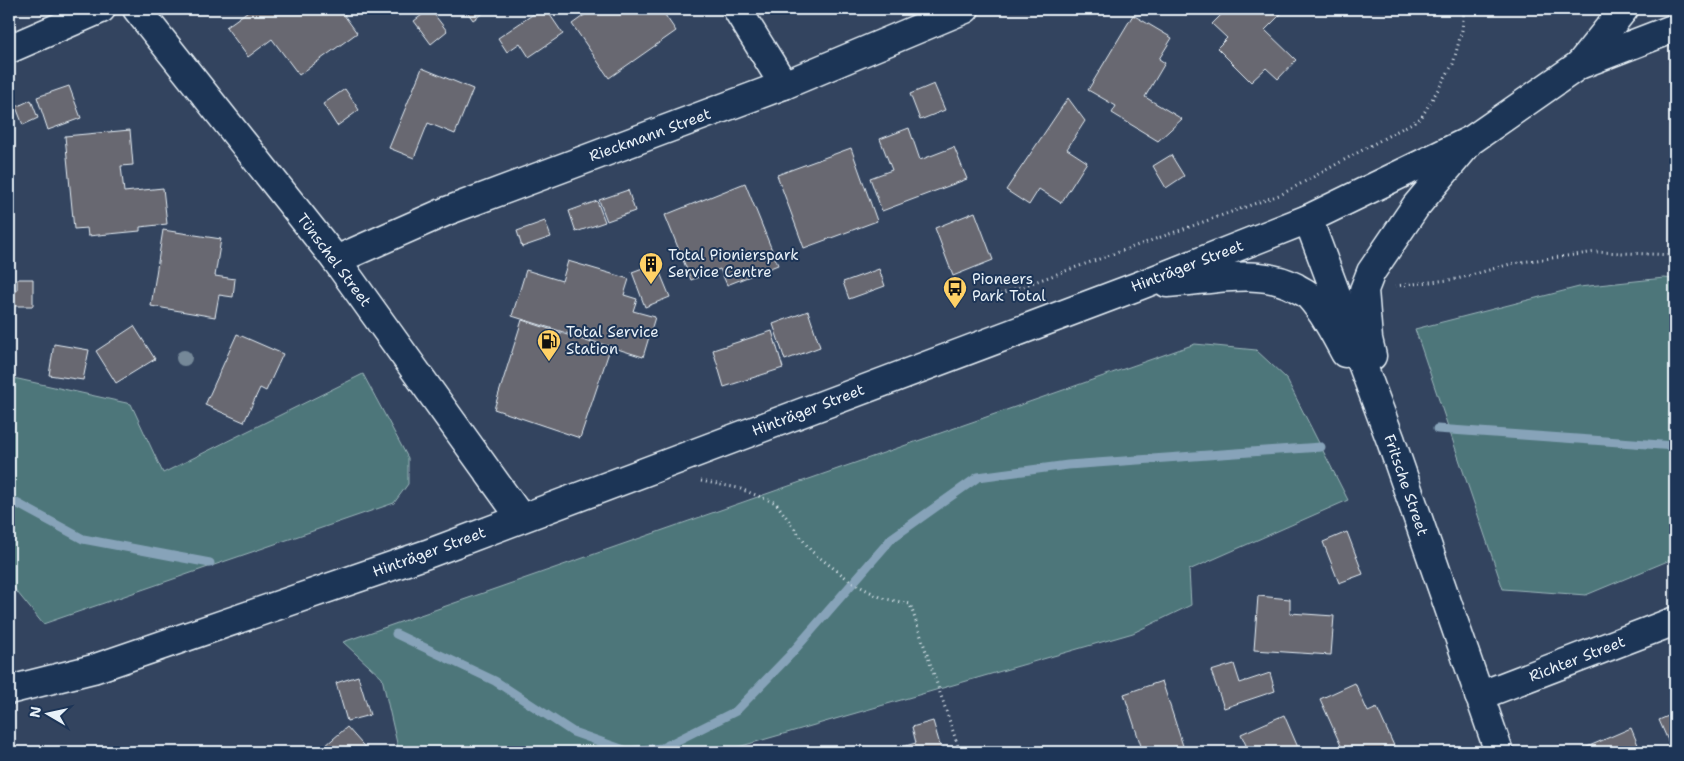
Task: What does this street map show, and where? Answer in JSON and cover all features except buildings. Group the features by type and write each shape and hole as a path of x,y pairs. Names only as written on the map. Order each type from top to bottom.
{"street":[{"path":"9,50 102,9"},
{"name":"Tünschel Street","path":"137,9 336,260 521,518"},
{"path":"736,9 784,85"},
{"name":"Rieckmann Street","path":"336,260 447,211 784,85 965,9"},
{"name":"Hinträger Street","path":"1579,66 1624,9"},
{"name":"Hinträger Street","path":"9,690 93,669 427,554 1308,219 1472,139 1579,66 1675,28"},
{"path":"1391,441 1368,339 1364,290 1371,272 1416,206 1472,139"},
{"name":"Fritsche Street","path":"1308,219 1391,441 1499,752"},
{"path":"1140,284 1265,277 1290,285 1307,294 1339,342 1391,441"},
{"name":"Richter Street","path":"1479,696 1675,621"}],"path":[{"path":"981,301 1282,194 1421,118 1454,64 1462,30 1464,9"},
{"path":"1364,290 1457,279 1514,263 1597,252 1675,255"},
{"path":"700,481 738,488 776,502 811,551 853,583 882,598 910,604 960,752"}],"green space":[{"path":"1664,278 1675,279 1675,558 1586,595 1503,589 1415,329 1579,287"},
{"path":"1195,344 1256,350 1286,378 1348,500 1189,570 1191,605 1133,633 721,752 399,752 382,678 343,642"},
{"path":"363,374 408,458 408,484 394,503 43,624 9,582 9,377 131,404 163,473"}],"waterway":[{"path":"1437,429 1675,446"},
{"path":"396,634 495,681 573,732 627,751 662,748 736,711 790,655 892,538 978,477 1068,465 1321,447"},
{"path":"9,499 83,539 210,563"}],"place":[{"name":"Total Pionierspark Service Centre","path":"651,285"},
{"name":"Pioneers Park Total","path":"955,309"},
{"name":"Total Service Station","path":"549,362"}]}
